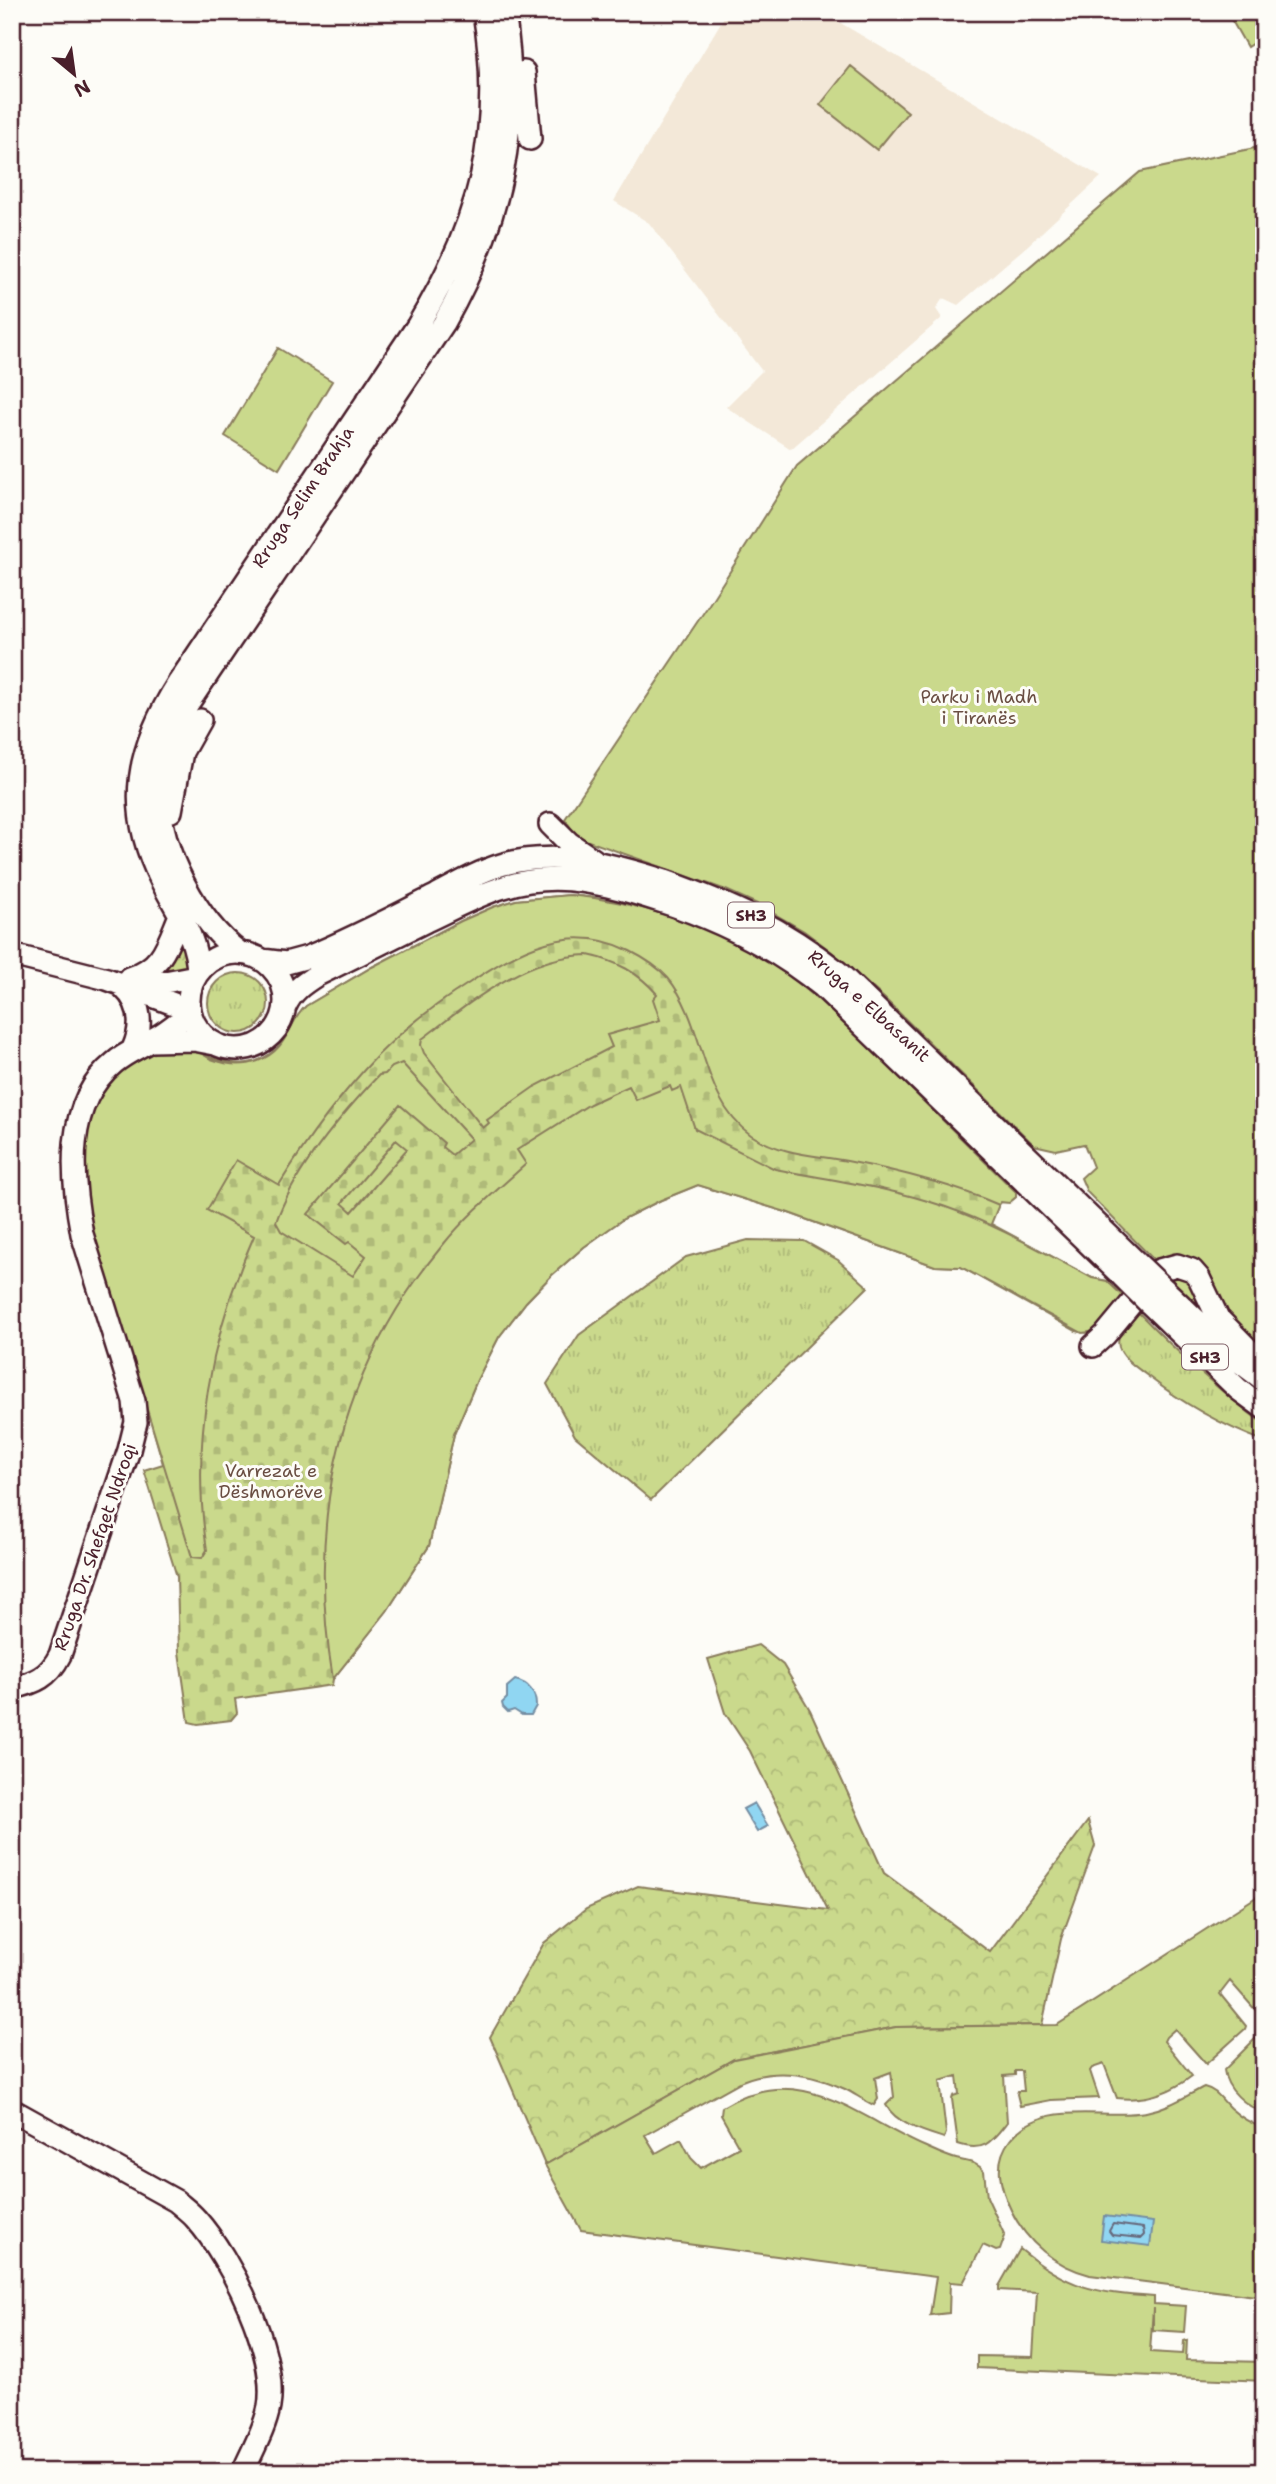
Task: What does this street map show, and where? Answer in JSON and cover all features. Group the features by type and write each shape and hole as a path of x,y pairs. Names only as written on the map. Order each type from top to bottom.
{"main road":[{"path":"497,14 519,43 523,59 530,139"},
{"name":"Rruga Selim Brahja","path":"240,953 225,942 202,914 186,886 166,837 159,799 166,752 187,705 444,323 470,277 495,207 507,154 511,95 497,14"},
{"name":"Rruga Selim Brahja","path":"197,975 195,946 149,854 144,832 139,804 140,775 148,740 160,712 179,682 445,281 469,225 484,167 490,122 497,14"},
{"path":"166,837 182,752 200,720"},
{"path":"550,824 569,843 596,862"},
{"name":"Rruga e Elbasanit","path":"262,960 285,963 308,957 465,879 503,865 561,858 596,862 625,867 726,903 772,926 816,954 838,972 1157,1296 1238,1389 1264,1408"},
{"name":"Rruga e Elbasanit","path":"285,1007 289,997 297,989 317,975 470,900 506,886 560,879 597,882 694,911 760,943 822,986 1130,1269"},
{"path":"119,981 146,972 157,962 180,915"},
{"path":"215,1044 202,1035 190,1012 190,993 197,975 216,958 240,953"},
{"name":"SH3","path":"240,953 262,960"},
{"path":"12,955 119,981 190,1012"},
{"path":"262,960 278,977 284,991 285,1007"},
{"path":"119,981 165,982 197,975"},
{"path":"119,981 135,1002 140,1017 137,1040 142,1045 194,1040 215,1044"},
{"name":"SH3","path":"215,1044 237,1049 259,1044 276,1028 285,1007"},
{"name":"Rruga Dr. Shefqet Ndroqi","path":"12,1688 35,1683 47,1675 60,1655 136,1422 134,1401 82,1234 76,1205 74,1164 78,1128 86,1102 104,1073 190,1012"},
{"path":"1093,1346 1159,1270 1177,1265 1192,1270 1199,1278 1218,1318 1264,1365"},
{"name":"Rruga e Elbasanit","path":"1157,1296 1264,1380"},
{"path":"12,2110 176,2201 195,2218 217,2247 257,2326 265,2352 270,2384 269,2407 264,2424 243,2472"}],"shaded area":[{"path":"727,12 822,12 1101,177 958,305 943,298 936,309 942,318 791,449 726,407 762,371 649,223 614,201"}],"green space":[{"path":"1227,12 1264,12 1264,36 1247,47"},
{"path":"851,66 908,112 877,150 820,105"},
{"name":"Parku i Madh i Tiranës","path":"1264,146 1264,1346 1233,1322 1212,1279 1200,1264 1177,1255 1154,1260 1087,1192 1081,1178 1093,1167 1084,1144 1056,1150 1034,1145 885,999 832,952 804,931 726,890 577,837 565,819 706,609 797,466 1140,172"},
{"path":"278,348 332,381 279,469 225,436"},
{"path":"569,895 621,903 673,917 723,938 770,963 819,1000 850,1028 1016,1192 1016,1197 1009,1203 1001,1202 999,1205 924,1179 797,1153 762,1141 734,1120 722,1102 680,996 659,970 645,959 608,942 566,939 527,950 488,971 410,1025 364,1070 338,1101 279,1185 236,1160 207,1210 254,1236 226,1311 208,1390 201,1470 207,1550 202,1558 192,1557 91,1226 85,1180 85,1148 95,1104 109,1084 126,1067 157,1052 192,1050 217,1061 234,1064 258,1061 276,1049 306,1006 372,967 493,907 516,900"},
{"name":"Varrezat e Dëshmorëve","path":"570,895 648,909 699,927 770,963 819,1000 1016,1192 1016,1197 1012,1200 1000,1202 991,1224 1092,1278 1107,1281 1088,1333 1076,1331 961,1267 935,1266 786,1212 698,1185 661,1200 623,1219 584,1247 526,1302 499,1337 454,1434 429,1546 387,1611 333,1679 332,1685 235,1699 237,1713 231,1720 198,1724 189,1722 179,1652 177,1577 144,1470 163,1464 87,1199 88,1132 105,1089 194,1050 221,1061 258,1061 280,1046 306,1006 372,967 493,907 516,900"},
{"path":"180,942 185,947 186,971 151,973"},
{"path":"588,955 626,968 650,986 657,994 653,999 660,1020 607,1035 612,1047 534,1087 487,1120 489,1123 483,1128 424,1053 422,1039 479,996 520,972 565,957"},
{"path":"232,973 244,973 263,986 268,1003 266,1015 255,1028 244,1033 232,1033 213,1020 208,1009 208,997 221,978"},
{"path":"402,1063 471,1139 452,1155 442,1147 444,1143 400,1105 308,1214 366,1256 353,1276 281,1231 276,1222 294,1183 335,1125 379,1075"},
{"path":"629,1086 636,1100 670,1086 672,1091 681,1087 695,1129 775,1169 860,1184 923,1199 962,1213 1019,1239 1092,1278 1107,1281 1128,1301 1098,1331 1082,1333 961,1267 935,1266 786,1212 698,1185 661,1200 623,1219 584,1247 526,1302 499,1337 454,1434 429,1546 387,1611 333,1679 326,1620 324,1562 328,1505 338,1450 355,1396 377,1344 406,1294 442,1246 472,1213 526,1164 517,1150 590,1104"},
{"path":"396,1140 407,1149 352,1212 342,1203"},
{"path":"748,1240 804,1241 838,1260 868,1287 651,1500 575,1436 547,1384 579,1335 686,1257"},
{"path":"1183,1271 1217,1327 1164,1275"},
{"path":"1134,1308 1196,1369 1264,1424 1264,1441 1232,1428 1187,1404 1127,1359 1118,1342 1122,1326"},
{"path":"758,1645 783,1665 810,1710 884,1873 990,1952 1088,1821 1095,1846 1061,1939 1042,2025 896,2027 734,2059 545,2165 490,2037 544,1943 586,1909 638,1886 828,1910 750,1751 725,1713 708,1659"},
{"path":"1264,1892 1264,2011 1258,2013 1230,1981 1220,1994 1246,2026 1245,2029 1206,2064 1175,2029 1164,2041 1192,2076 1166,2091 1147,2097 1117,2098 1104,2064 1090,2071 1099,2098 1051,2100 1020,2106 1017,2094 1018,2091 1024,2091 1022,2071 1015,2071 1015,2075 1004,2076 1007,2122 992,2140 975,2147 958,2144 952,2099 959,2094 957,2076 940,2081 946,2133 944,2138 912,2126 891,2112 886,2105 894,2097 891,2072 875,2078 878,2099 874,2105 820,2079 794,2074 768,2074 742,2081 645,2135 656,2153 681,2139 691,2158 701,2168 739,2147 721,2115 722,2107 750,2094 777,2089 802,2091 827,2098 940,2153 978,2165 984,2171 987,2197 1005,2236 1000,2250 983,2245 963,2283 950,2282 949,2313 930,2315 936,2277 581,2230 545,2165 734,2059 896,2027 1057,2025"},
{"path":"1264,2030 1264,2113 1250,2106 1233,2091 1224,2070"},
{"path":"1204,2087 1216,2093 1242,2117 1264,2128 1264,2297 1090,2275 1065,2266 1043,2252 1025,2233 1007,2201 1000,2175 1001,2157 1005,2148 1023,2127 1056,2115 1146,2112 1169,2105"},
{"path":"1020,2249 1052,2272 1082,2286 1154,2297 1154,2304 1186,2306 1184,2332 1153,2330 1153,2308 1150,2352 1183,2354 1184,2341 1187,2340 1186,2360 1264,2362 1264,2381 977,2368 977,2356 1033,2357 1037,2292 999,2290"}],"water":[{"path":"515,1680 528,1686 535,1697 536,1706 531,1715 522,1715 514,1710 508,1712 503,1707 502,1703 507,1698 507,1687"},
{"path":"754,1803 768,1826 757,1832 743,1809"},
{"path":"1104,2216 1153,2222 1150,2246 1101,2240"}]}
